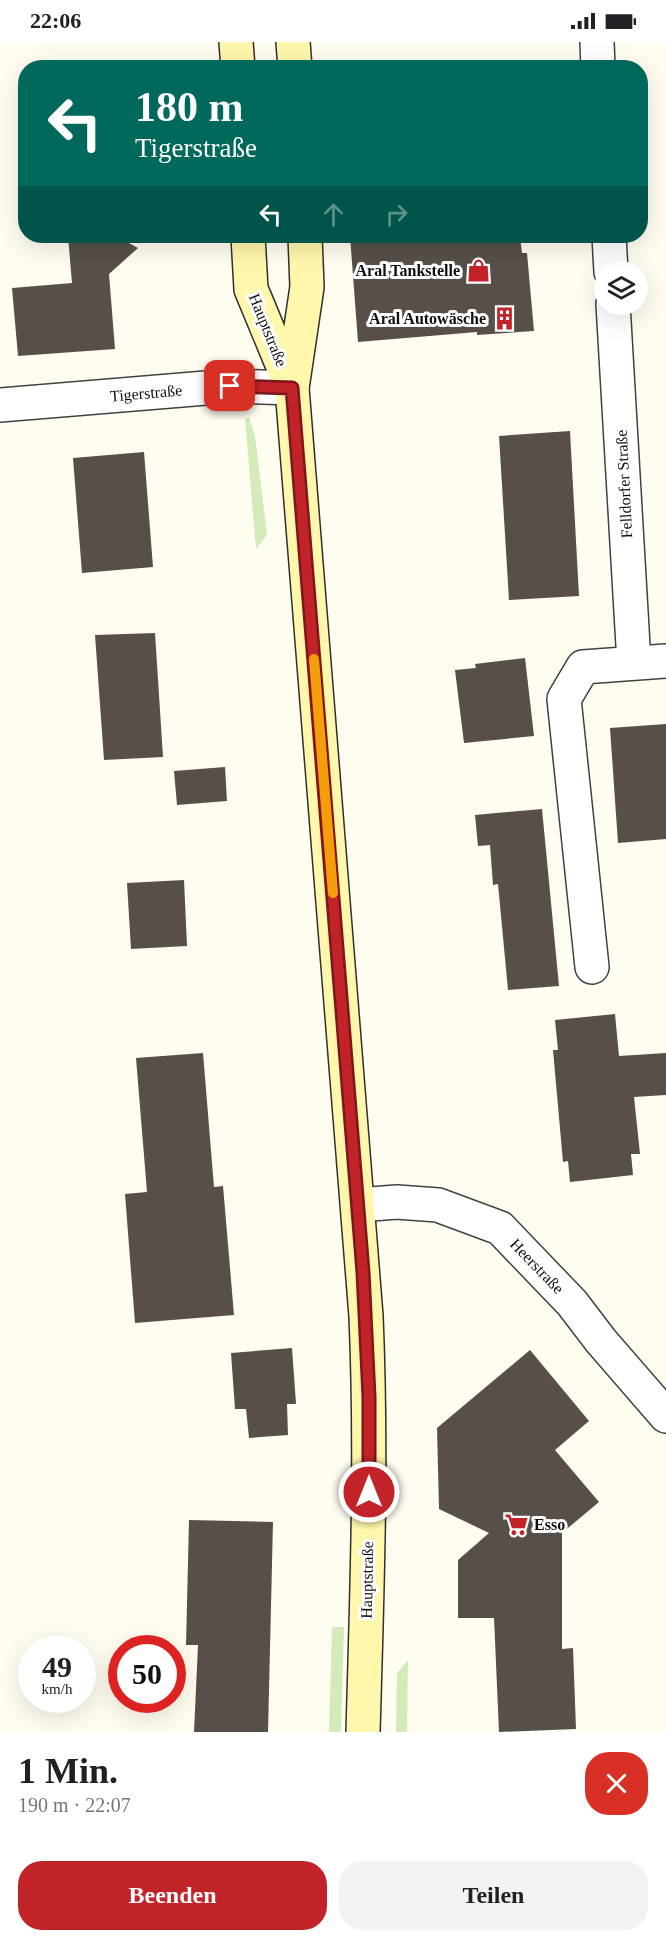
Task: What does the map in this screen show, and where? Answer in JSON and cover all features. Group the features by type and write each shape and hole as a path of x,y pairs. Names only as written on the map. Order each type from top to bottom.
{"main road":[{"path":"236,42 237,60"},
{"path":"293,42 294,60"},
{"name":"Hauptstraße","path":"248,243 251,289 292,388"},
{"name":"Hauptstraße","path":"304,243 307,287 292,388 358,1205 369,1397 368,1588 363,1732"}],"street":[{"path":"597,42 598,60"},
{"path":"609,243 610,261"},
{"name":"Felldorfer Straße","path":"614,315 634,663"},
{"name":"Tigerstraße","path":"0,405 230,386 292,388"},
{"path":"592,967 564,699 583,667 666,661"},
{"name":"Heerstraße","path":"358,1205 397,1203 438,1205 500,1228 572,1303 601,1341 666,1416"}],"green space":[{"path":"249,417 255,436 267,535 256,549 245,419"},
{"path":"332,1627 344,1627 341,1732 329,1732"},
{"path":"408,1660 407,1732 396,1732 397,1673"}],"building":[{"path":"69,243 129,243 138,248 109,274 115,349 18,356 12,288 72,283"},
{"path":"351,243 521,243 522,253 527,253 534,331 477,335 477,332 358,342"},
{"path":"570,431 579,596 509,600 499,436"},
{"path":"144,452 153,567 82,573 73,458"},
{"path":"155,633 163,757 104,760 95,635"},
{"path":"525,658 534,736 464,743 455,670 476,668 475,664"},
{"path":"666,724 666,839 618,843 610,728"},
{"path":"225,767 227,801 177,805 174,771"},
{"path":"542,809 559,986 508,990 498,884 493,885 490,845 478,846 475,815"},
{"path":"184,880 187,946 131,949 127,883"},
{"path":"615,1014 619,1056 666,1053 666,1095 634,1097 640,1154 631,1154 633,1175 570,1182 568,1161 563,1162 553,1050 558,1050 555,1020"},
{"path":"203,1053 214,1187 223,1186 234,1315 135,1323 125,1194 147,1192 136,1058"},
{"path":"292,1348 296,1404 287,1404 288,1435 249,1438 246,1409 235,1409 231,1353"},
{"path":"530,1350 589,1421 555,1450 599,1502 562,1533 562,1649 573,1648 576,1729 499,1732 494,1618 458,1618 458,1560 489,1533 439,1509 437,1428"},
{"path":"189,1520 273,1522 268,1732 194,1732 198,1645 186,1645"}],"slow traffic":[{"path":"314,659 333,893"}],"place":[{"name":"Aral Tankstelle","path":"478,270"},
{"name":"Aral Autowäsche","path":"504,318"},
{"name":"Esso","path":"516,1524"}],"route":[{"path":"230,386 292,388 355,1150 366,1316 369,1492"}]}
